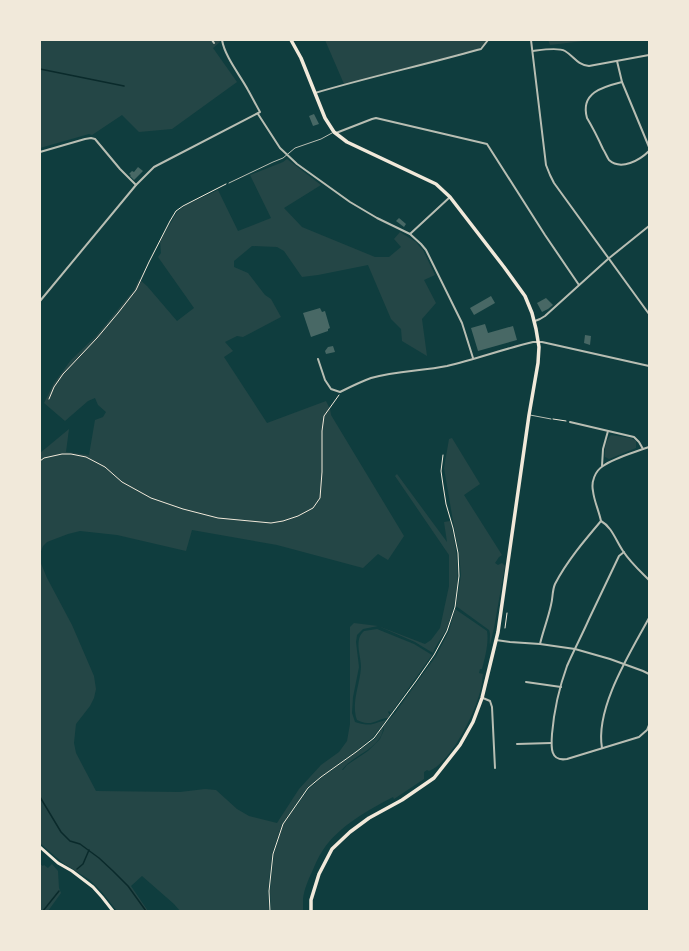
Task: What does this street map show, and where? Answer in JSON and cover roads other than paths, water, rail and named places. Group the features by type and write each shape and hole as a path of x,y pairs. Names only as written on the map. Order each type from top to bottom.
{"main road":[{"path":"291,40 301,58 326,118 335,132 347,142 436,184 450,197 519,287 528,304 534,321 538,342 538,363 529,415 503,600 496,640 482,698 473,722 460,745 434,778 402,800 369,818 350,832 332,849 319,874 311,900 311,911"},
{"path":"40,847 58,863 72,871 93,887 113,911"}],"street":[{"path":"222,40 225,50 260,112 258,114 280,148 297,164 350,202 377,218 410,234 426,250 464,328 474,358"},
{"path":"315,93 344,84 440,61 477,50 484,46 488,40"},
{"path":"531,40 546,165 550,175 554,183 608,259 649,314"},
{"path":"533,51 564,50 580,63 589,66 649,55"},
{"path":"617,61 622,82 649,147"},
{"path":"622,82 595,91 586,103 585,111 587,118 609,160 617,164 628,164 640,159 649,151"},
{"path":"40,301 136,185 154,167 258,114"},
{"path":"335,132 376,118 487,144 579,285"},
{"path":"40,152 85,139 95,139 120,169 136,185"},
{"path":"410,234 450,197"},
{"path":"534,321 544,316 608,259 649,226"},
{"path":"318,358 325,380 332,389 340,392 371,378 449,366 527,343 538,342 649,366"},
{"path":"570,422 634,437 643,448"},
{"path":"602,466 603,449 608,431"},
{"path":"649,447 643,448 602,466 593,480 592,490 601,521 611,530 624,552 634,565 649,580"},
{"path":"540,644 552,604 552,595 555,585 582,543 601,521"},
{"path":"624,552 619,556 567,667 556,708 551,742 553,755 557,759 567,759 639,737 647,730 649,725"},
{"path":"602,748 601,742 606,710 612,690 624,664 649,618"},
{"path":"496,640 575,649 610,659 649,674"},
{"path":"526,682 561,687"},
{"path":"482,698 490,701 492,707 495,768"},
{"path":"518,744 551,742"}],"lane":[{"path":"229,183 283,158 295,148 321,139 335,132"},
{"path":"529,415 551,419"}],"waterway":[{"path":"40,69 124,86"},
{"path":"40,797 61,832 70,841 80,844 99,858 113,871 128,886 146,911"},
{"path":"77,869 83,864 89,850"},
{"path":"43,911 59,891"}]}
